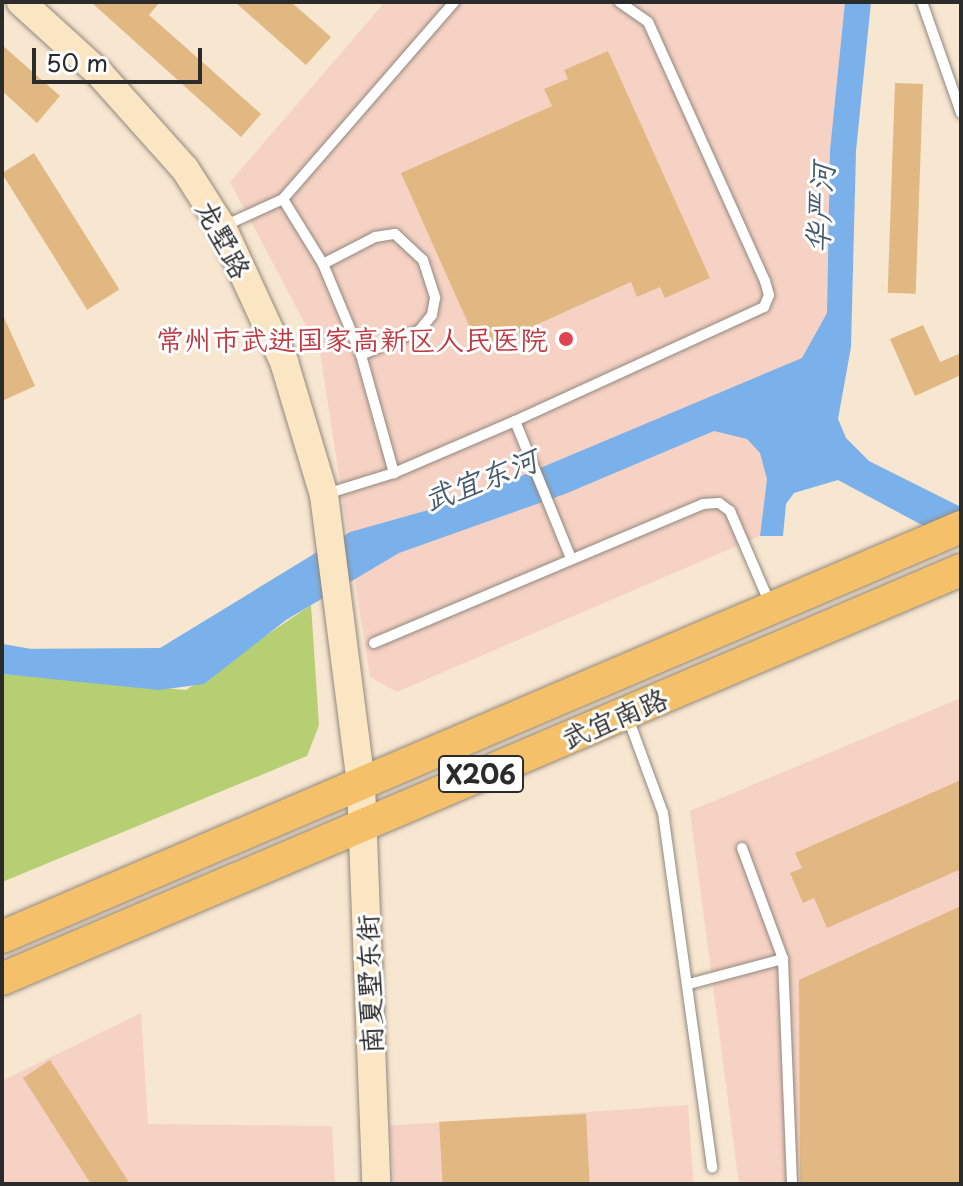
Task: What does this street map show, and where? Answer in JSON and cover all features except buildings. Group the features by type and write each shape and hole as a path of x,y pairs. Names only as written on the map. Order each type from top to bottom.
{"main road":[{"name":"武宜南路","path":"2,937 961,527"},
{"name":"武宜南路","path":"2,979 961,570"}],"street":[{"name":"龙墅路","path":"21,2 100,74 185,169 222,227 284,362 324,495 332,533 361,785"},
{"name":"南夏墅东街","path":"361,785 376,1184"}],"lane":[{"path":"222,227 283,199 454,2"},
{"path":"324,495 394,473 515,421 753,314 769,295 648,22 619,2"},
{"path":"922,2 961,113"},
{"path":"283,199 323,264 361,355 394,473"},
{"path":"323,264 375,237 395,234 423,260 435,298 432,315 420,330 361,355"},
{"path":"515,421 571,558"},
{"path":"374,643 703,504 719,503 730,511 772,609"},
{"path":"626,712 663,813 712,1168"},
{"path":"742,848 783,959 792,1184"},
{"path":"689,984 783,959"}],"shaded area":[{"name":"常州市武进国家高新区人民医院","path":"385,2 845,2 830,150 827,313 767,479 760,536 397,692 370,677 320,352 230,182"},
{"path":"961,698 961,1184 739,1184 690,811"},
{"path":"141,1013 148,1124 332,1126 335,1184 2,1184 2,1081"},
{"path":"688,1105 694,1184 394,1184 390,1126"}],"green space":[{"path":"311,605 319,725 307,756 2,882 2,674 186,690"}],"water":[{"path":"845,2 871,2 856,151 851,347 838,419 846,438 869,461 961,507 961,546 838,480 794,493 786,504 783,536 760,536 767,479 760,453 747,439 714,431 565,494 399,553 286,620 204,684 159,690 2,674 2,649 160,648 350,532 464,500 802,358 827,313 830,150"}],"waterway":[{"name":"武宜东河","path":"2,647 29,652"}],"place":[{"name":"常州市武进国家高新区人民医院","path":"566,339"}],"water label":[{"name":"华严河","path":"819,208"}]}
